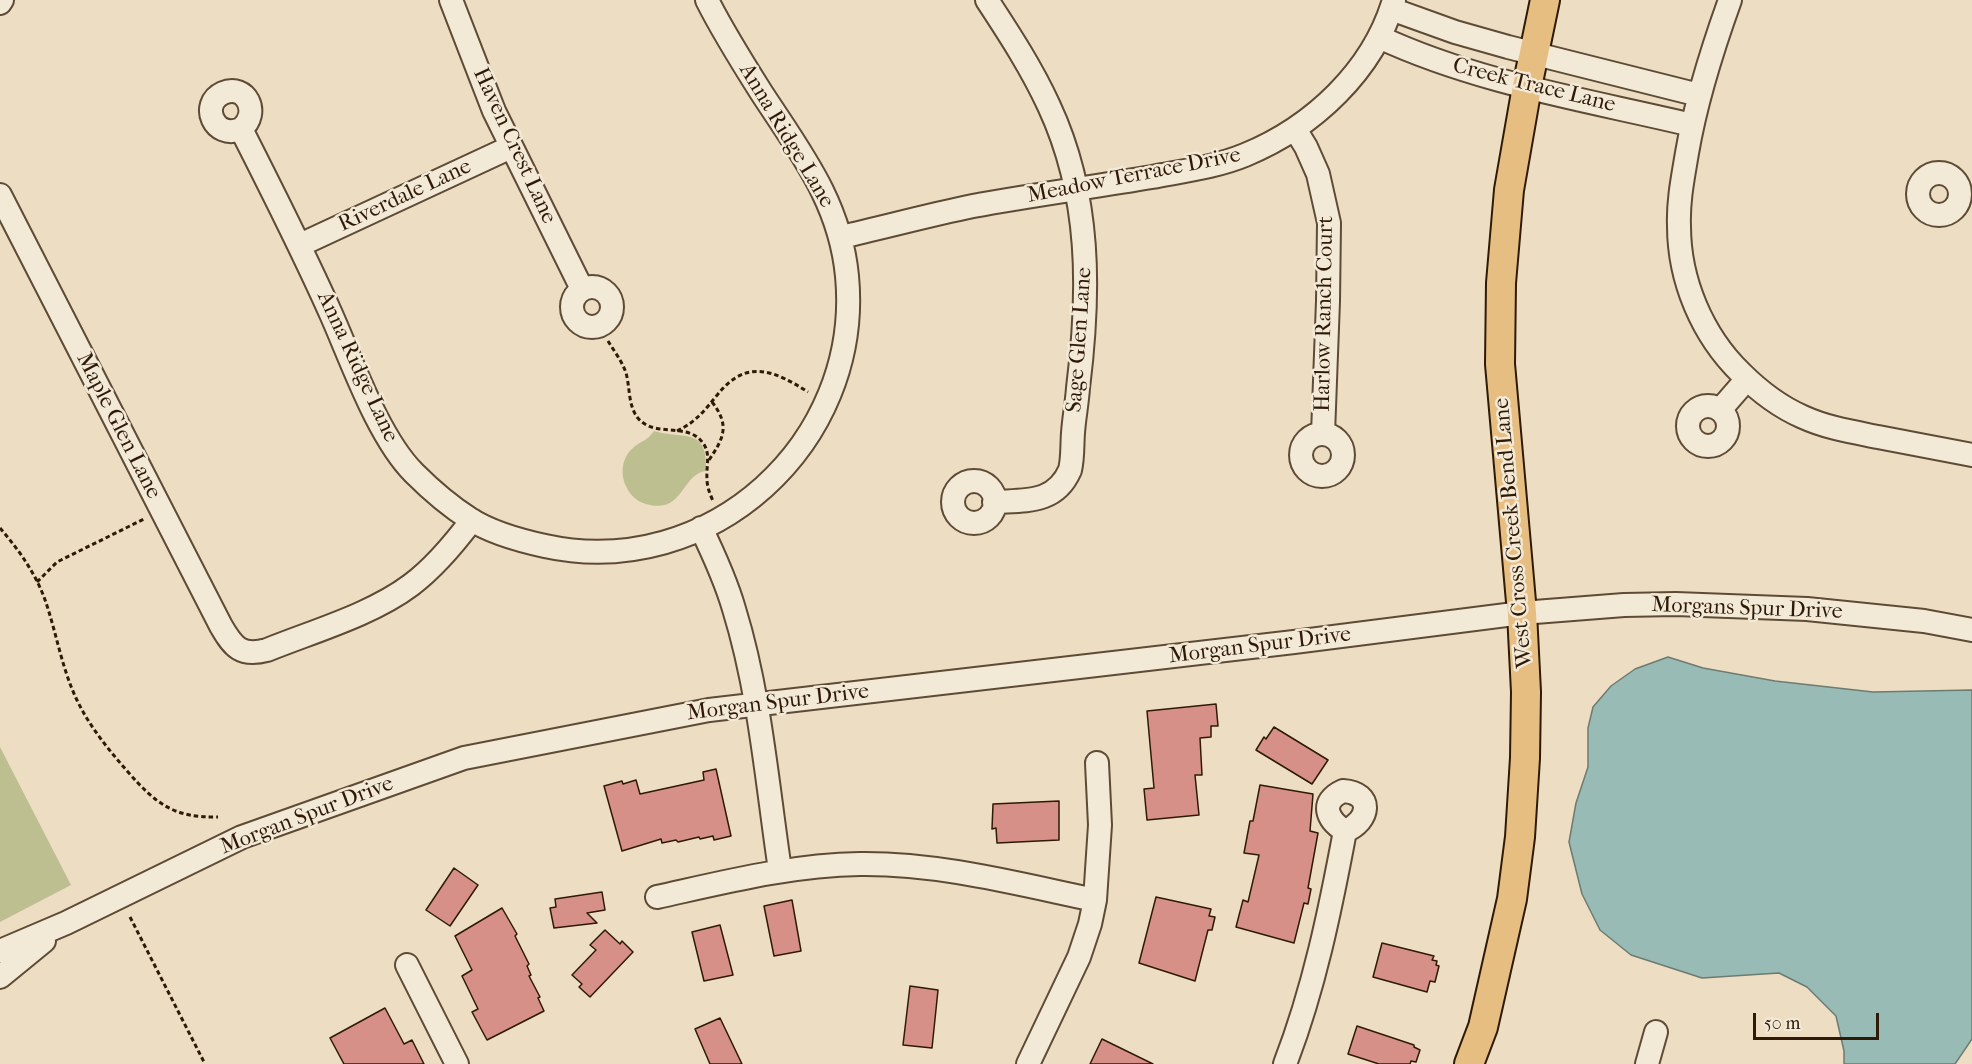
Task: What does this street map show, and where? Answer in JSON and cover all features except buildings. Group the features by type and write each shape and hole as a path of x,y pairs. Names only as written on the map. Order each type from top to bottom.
{"main road":[{"name":"West Cross Creek Bend Lane","path":"1469,1064 1483,1027 1510,911 1520,837 1526,692 1522,613 1500,364 1501,283 1509,190 1545,0"}],"street":[{"name":"Haven Crest Lane","path":"451,0 483,84 511,147 582,289"},
{"name":"Anna Ridge Lane","path":"241,129 300,245 377,417 393,446 413,472 472,520 529,542 576,550 644,548 701,528 734,510 772,480 801,448 823,411 841,364 848,322 847,275 841,237 830,206 816,175 754,81 707,0"},
{"name":"Sage Glen Lane","path":"987,0 1025,59 1051,109 1076,190 1082,223 1087,279 1071,465 1061,485 1047,495 1031,500 994,502"},
{"path":"1730,0 1699,95 1680,203 1679,241 1683,266 1691,295 1709,332 1719,349 1747,379 1771,399 1803,417 1859,434 1972,455"},
{"name":"Meadow Terrace Drive","path":"841,237 973,206 1076,190 1226,162 1262,148 1295,129 1343,88 1379,37 1393,5"},
{"name":"Creek Trace Lane","path":"1393,5 1455,32 1699,95"},
{"name":"Creek Trace Lane","path":"1379,37 1446,64 1527,87 1692,125"},
{"name":"Harlow Ranch Court","path":"1295,129 1318,174 1329,223 1323,434"},
{"name":"Riverdale Lane","path":"300,245 511,147"},
{"name":"Maple Glen Lane","path":"0,195 221,626 232,643 243,651 267,650 384,602 426,573 450,549 472,520"},
{"path":"1720,410 1747,379"},
{"path":"701,528 735,609 755,704 780,870"},
{"name":"Morgans Spur Drive","path":"1522,613 1645,604 1747,605 1924,621 1972,630"},
{"name":"Morgan Spur Drive","path":"0,951 66,923 243,837 464,758 709,710 1272,645 1522,613"},
{"path":"1028,1064 1079,957 1090,924 1095,900 1100,825 1097,763"},
{"path":"1285,1064 1301,1023 1326,930 1345,831"},
{"path":"657,897 780,870 862,864 923,867 1095,900"},
{"name":"Morgan Spur Drive","path":"0,976 66,923"},
{"path":"407,965 457,1064"},
{"path":"1647,1064 1656,1032"}],"path":[{"path":"608,341 626,374 636,415 654,429 696,436 705,447 708,461 708,486 717,508"},
{"path":"675,431 699,417 730,381 743,374 754,371 780,375 808,392"},
{"path":"708,461 723,434 722,419 712,402"},
{"path":"37,582 57,562 144,519"},
{"path":"0,528 19,551 37,582 75,696 104,745 149,795 168,809 189,816 218,817"},
{"path":"130,917 205,1064"}],"green space":[{"path":"654,431 692,437 703,447 706,457 706,471 691,479 675,499 668,504 658,506 639,501 629,492 623,471 624,461 629,452"},
{"path":"0,747 71,885 0,922"}],"water":[{"path":"1668,657 1703,668 1775,681 1873,692 1972,690 1972,1039 1955,1064 1844,1064 1844,1051 1836,1016 1807,987 1779,973 1702,978 1631,955 1600,930 1582,894 1569,842 1576,803 1588,767 1588,728 1593,707 1611,686 1635,669"}]}
